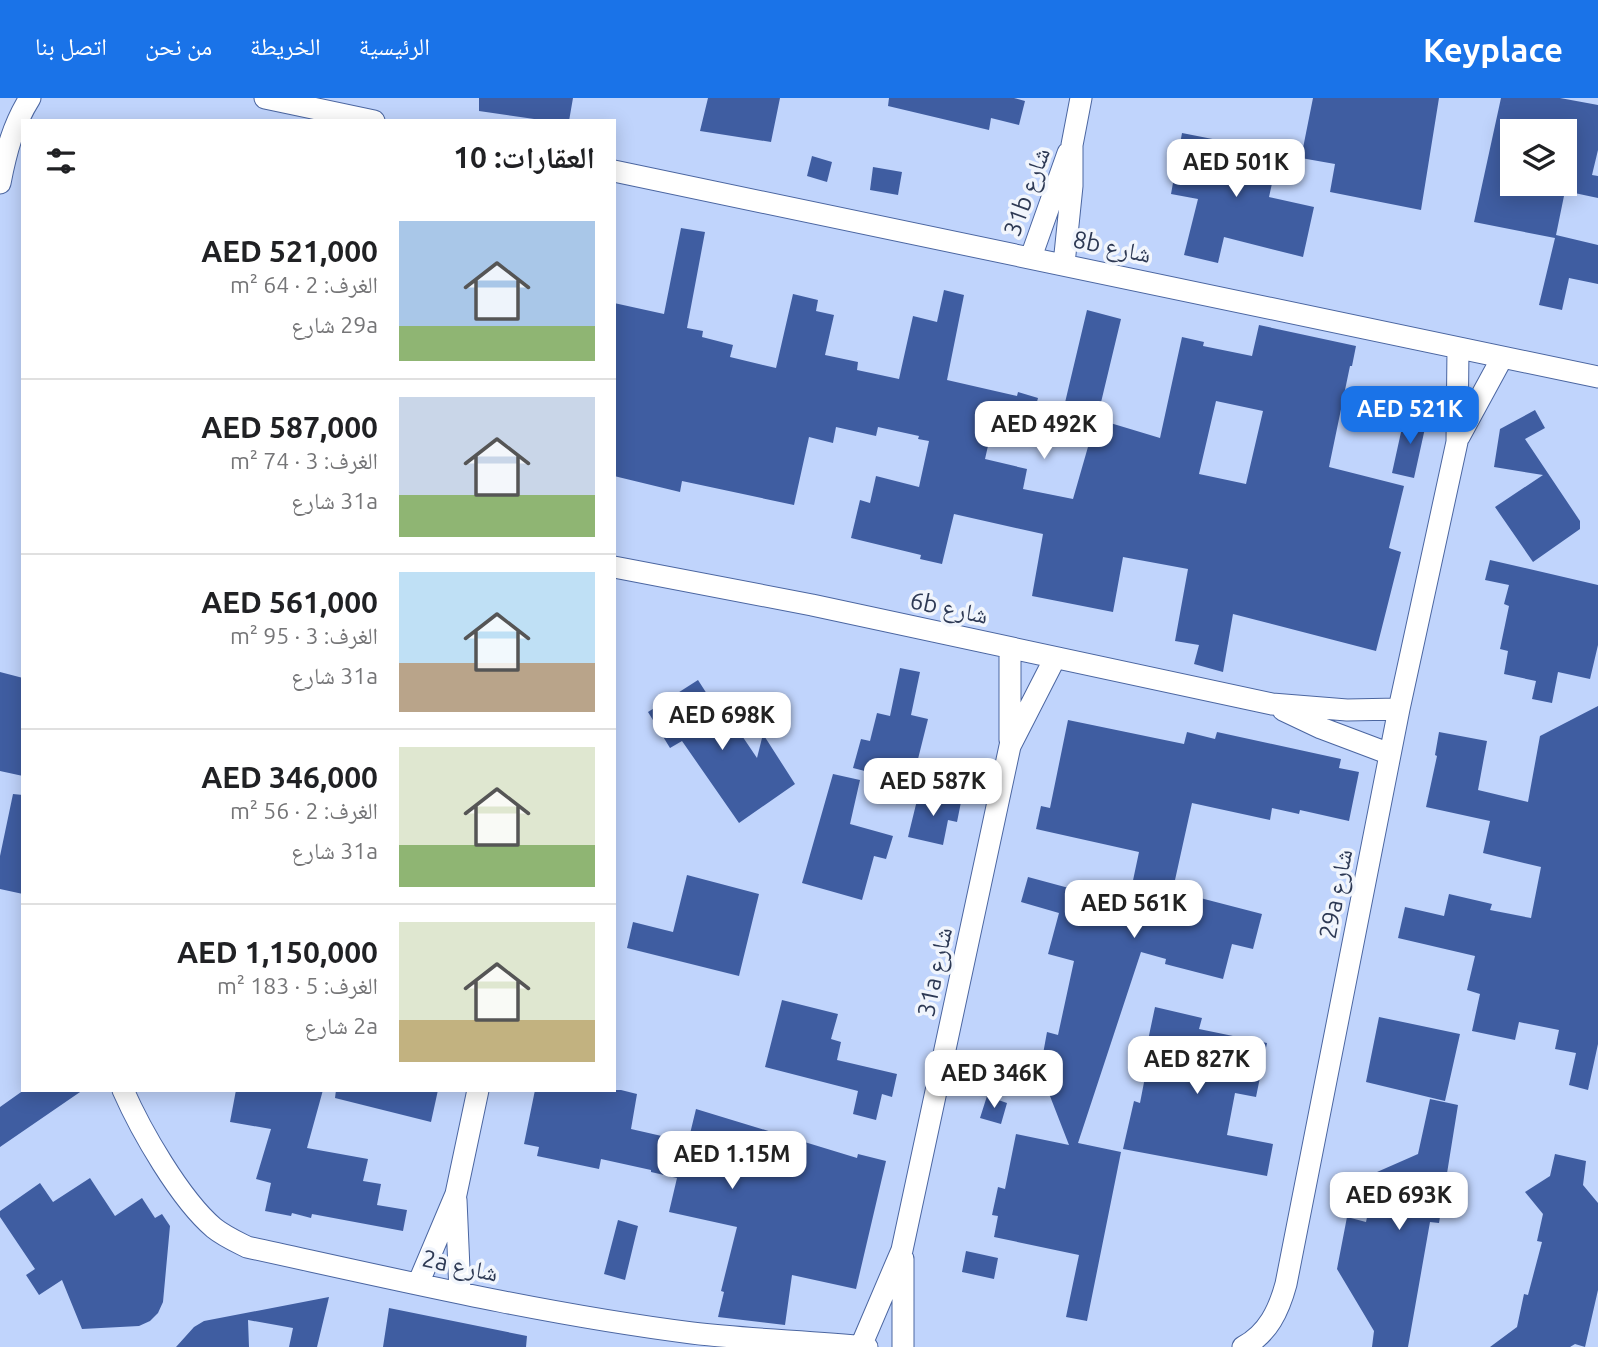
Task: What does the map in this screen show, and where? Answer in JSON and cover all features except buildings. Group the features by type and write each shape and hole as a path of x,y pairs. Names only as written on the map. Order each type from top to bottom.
{"street":[{"path":"0,183 9,141 18,117 30,98"},
{"name":"31b شارع","path":"1064,264 1072,186 1072,145 1081,98"},
{"path":"273,106 355,119"},
{"name":"31b شارع","path":"1031,257 1055,184 1072,145"},
{"name":"8b شارع","path":"616,171 1598,377"},
{"name":"29a شارع","path":"1245,1346 1265,1329 1280,1309 1286,1284 1399,709 1457,442 1458,348"},
{"name":"29a شارع","path":"1457,442 1502,358"},
{"name":"6b شارع","path":"616,568 812,606 1272,704 1347,710 1399,709"},
{"name":"31a شارع","path":"861,1346 902,1250 1010,746 1010,649"},
{"name":"31a شارع","path":"1010,746 1055,659"},
{"name":"6b شارع","path":"1272,704 1321,728 1390,754"},
{"name":"2a شارع","path":"123,1092 150,1142 188,1198 208,1222 228,1238 247,1247 527,1306 690,1332 867,1347"},
{"path":"418,1284 456,1194 478,1092"},
{"path":"456,1194 460,1292"},
{"name":"31a شارع","path":"902,1250 903,1347"}]}
